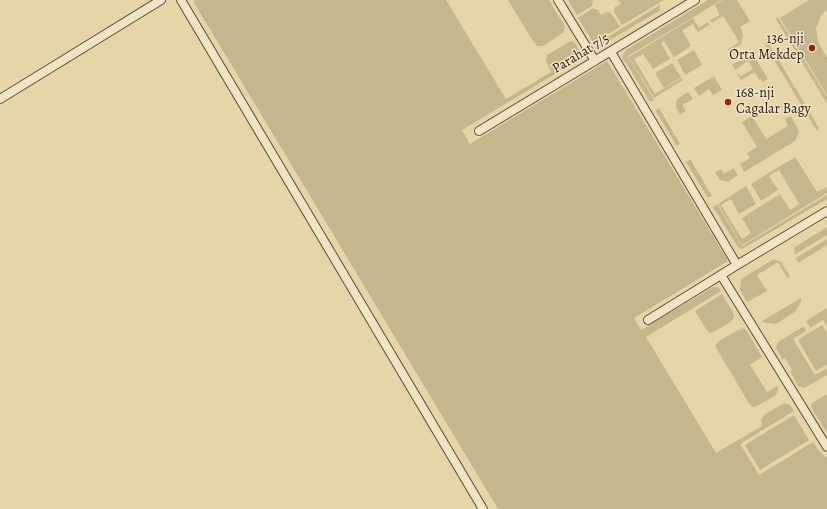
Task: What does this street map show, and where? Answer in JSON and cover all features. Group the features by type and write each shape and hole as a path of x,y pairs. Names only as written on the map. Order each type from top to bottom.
{"street":[{"path":"0,99 161,0"},
{"path":"181,0 483,509"},
{"path":"558,0 595,61"},
{"name":"Parahat 7/5","path":"479,131 696,0"},
{"path":"611,52 737,265"},
{"path":"648,320 827,211"},
{"path":"721,275 827,447"}],"shaded area":[{"path":"446,0 506,99 551,72 546,61 547,55 569,42 572,41 575,43 580,52 580,57 578,60 462,130 470,144 607,61 728,261 634,318 641,330 713,287 718,287 721,291 646,337 716,453 762,426 761,420 764,415 784,403 790,405 794,411 740,444 759,475 813,442 819,451 827,458 827,509 498,509 193,1"},
{"path":"508,0 549,0 564,25 564,32 543,46 538,46 534,43"},
{"path":"568,0 592,0 593,2 592,6 577,15"},
{"path":"618,0 664,0 622,25 614,12 615,7 621,4"},
{"path":"708,0 722,0 628,56 654,100 650,102 625,61 624,62 622,57 624,53 626,50"},
{"path":"723,0 737,0 750,21 740,27 743,35 741,44 729,52 728,49 739,42 723,16 712,23 710,20 720,15 715,5"},
{"name":"136-nji Orta Mekdep","path":"809,0 827,0 827,9 821,16 816,28 818,42 827,58 827,95 780,18"},
{"path":"660,5 659,11 600,46 598,43"},
{"path":"593,8 598,10 601,15 607,12 611,13 620,27 593,42 578,18"},
{"path":"778,17 827,97 827,104 776,19"},
{"path":"693,18 699,28 708,22 709,25 698,32 693,24 682,30 691,46 674,57 664,41 661,43 670,59 653,69 643,54 634,59 655,94 681,78 683,80 654,98 629,57"},
{"path":"768,42 819,128 817,131 764,43"},
{"path":"694,50 702,65 685,75 677,60"},
{"path":"746,57 752,57 757,61 768,79 763,82 761,79 759,80 755,72 741,80 737,74 738,73 741,76 753,69 748,61 736,69 737,72 732,65"},
{"path":"672,63 681,77 664,88 655,73"},
{"path":"714,76 722,90 713,95 709,89 699,96 694,88"},
{"path":"688,92 693,99 682,105 686,111 680,115 676,107 677,99"},
{"path":"659,108 680,144 677,146 655,110"},
{"path":"752,116 766,139 788,126 785,119 791,116 799,133 795,141 744,172 740,164 750,158 747,153 757,147 742,122"},
{"path":"795,157 817,192 827,187 827,193 742,245 718,204 746,186 756,204 739,214 731,199 721,205 742,239 751,233 742,218 780,194 790,210 799,204 779,170 769,176 778,190 761,201 751,184"},
{"path":"690,159 712,196 708,198 686,162"},
{"path":"734,168 738,175 728,182 720,180 715,172 721,169 724,174"},
{"path":"827,195 827,199 742,249 738,247 713,207 717,204 742,246"},
{"path":"827,227 827,235 794,255 795,247"},
{"path":"827,239 827,245 798,263 796,258"},
{"path":"774,259 781,262 790,276 787,278 778,262 757,275 767,291 747,302 740,290 741,279"},
{"path":"722,294 733,312 734,317 731,322 710,333 695,311"},
{"path":"801,298 801,302 796,311 776,324 762,321"},
{"path":"827,308 827,327 823,320 810,328 806,321"},
{"path":"822,325 827,333 827,365 816,371 798,340"},
{"path":"804,326 806,331 793,339 815,375 827,368 827,375 804,388 798,386 790,371 792,370 785,358 782,359 776,347 778,342"},
{"path":"743,328 747,331 762,357 750,365 767,392 777,386 778,388 775,396 755,407 750,405 715,346 719,341"},
{"path":"827,394 827,433 811,405"},
{"path":"794,415 809,440 760,470 745,445"}],"place":[{"name":"136-nji Orta Mekdep","path":"812,48"},
{"name":"168-nji Cagalar Bagy","path":"728,102"}]}
